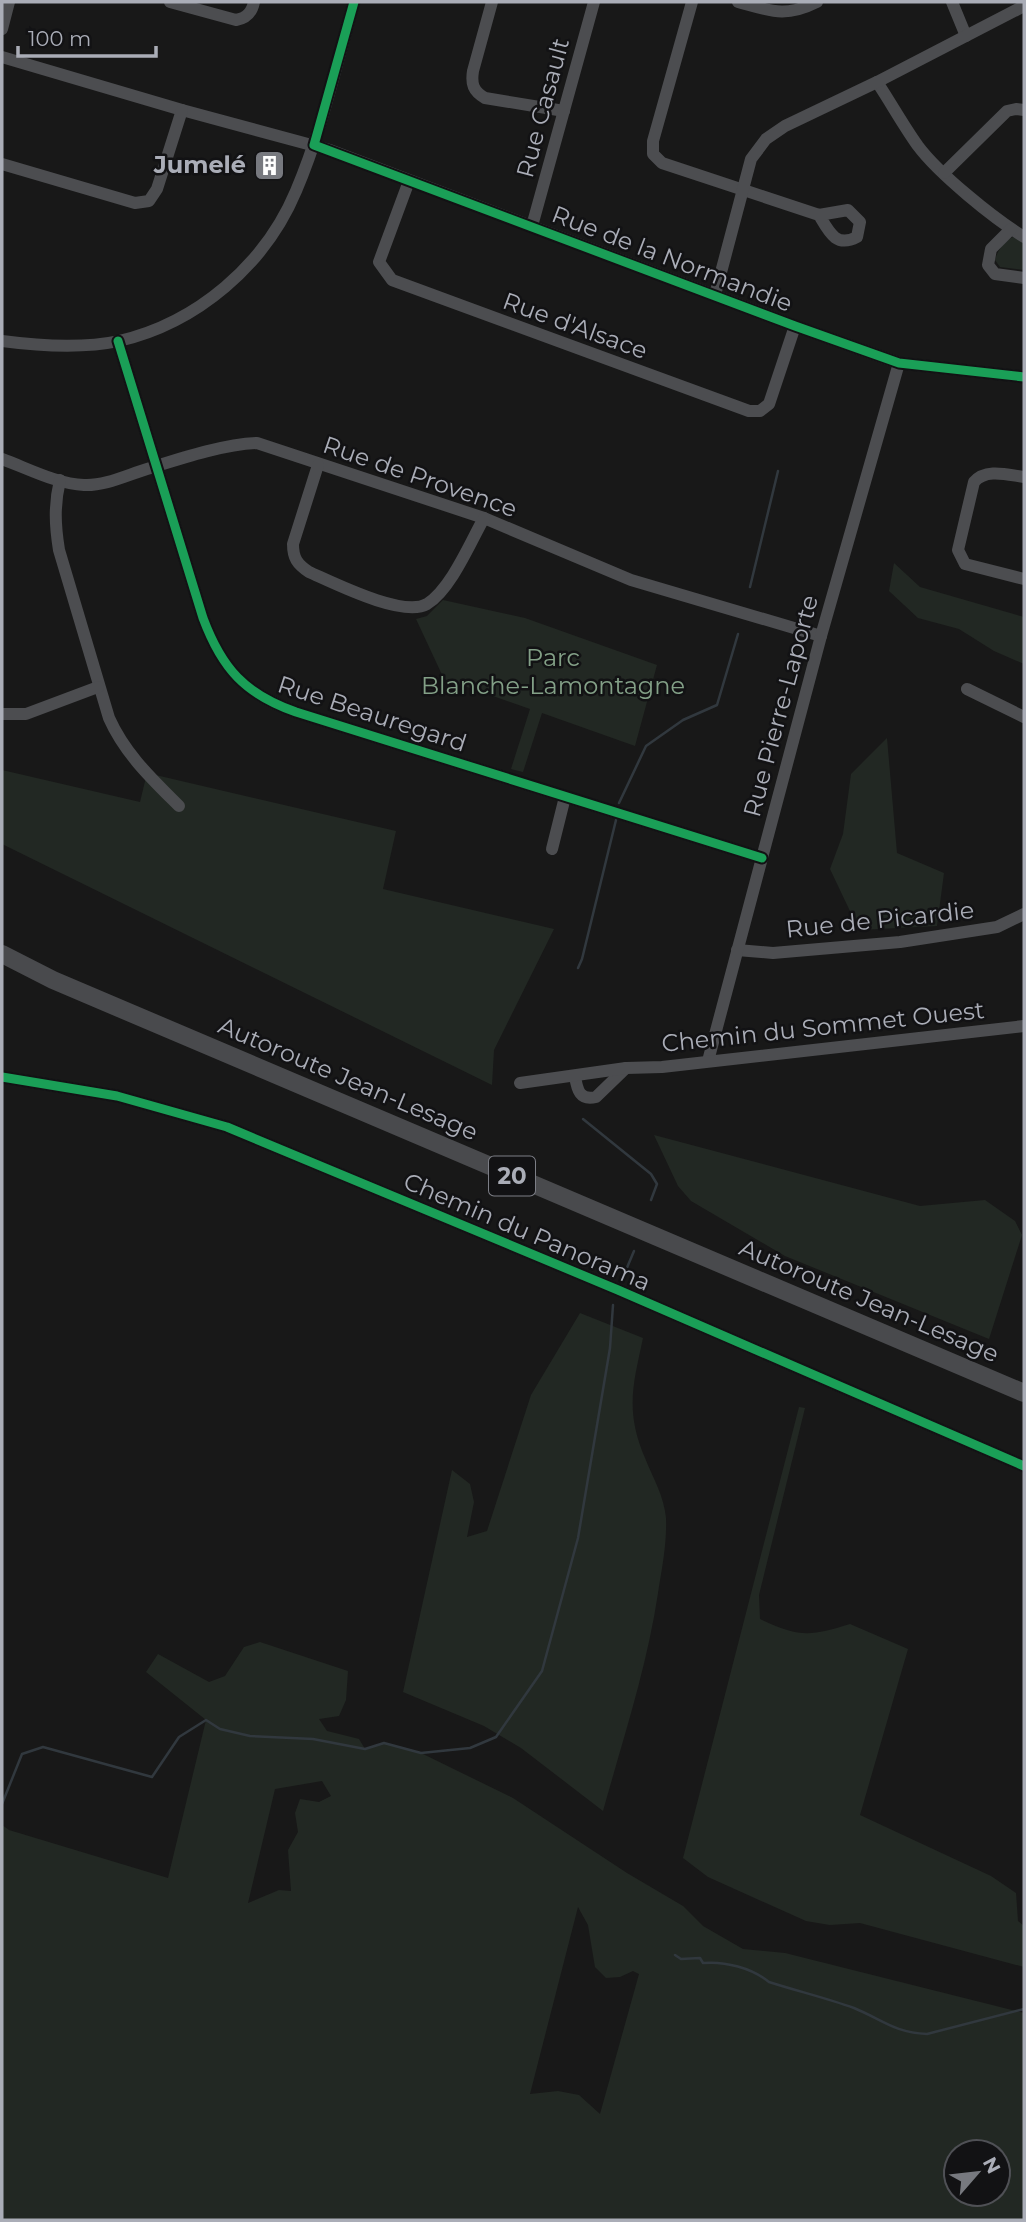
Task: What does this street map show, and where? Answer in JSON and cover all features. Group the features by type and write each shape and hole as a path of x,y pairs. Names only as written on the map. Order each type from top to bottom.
{"highway":[{"name":"Autoroute Jean-Lesage","path":"2,954 66,985 1024,1393"}],"street":[{"path":"2,29 9,2"},
{"path":"170,2 236,20 244,19 252,10 254,2"},
{"path":"2,341 61,346 118,341 184,317 240,273 271,236 286,211 314,145 354,2"},
{"path":"492,2 471,82 477,93 485,98 564,111"},
{"name":"Rue Casault","path":"532,226 594,2"},
{"path":"692,2 653,141 653,154 662,163 819,215"},
{"path":"738,2 780,13 799,11 817,2"},
{"path":"951,2 966,36"},
{"path":"715,295 751,159 766,139 785,126 1024,6"},
{"name":"Rue de la Normandie","path":"2,57 182,110 314,145 794,326 898,362 1024,377"},
{"path":"877,82 919,147 944,173 1024,237"},
{"path":"2,164 135,203 149,201 157,189 182,110"},
{"path":"944,173 1007,111 1024,110"},
{"name":"Rue d'Alsace","path":"409,181 379,262 392,281 749,411 760,411 769,404 794,326"},
{"path":"1011,229 991,249 988,265 995,274 1024,278"},
{"name":"Rue Beauregard","path":"118,341 208,633 222,659 245,685 269,702 296,712 762,858"},
{"name":"Rue Pierre-Laporte","path":"708,1061 821,636 898,362"},
{"name":"Rue de Provence","path":"2,459 60,480 84,485 108,482 241,443 257,443 484,519 631,580 821,636"},
{"path":"318,465 293,544 293,556 299,565 309,572 384,601 411,608 422,606 435,598 484,519"},
{"path":"1024,477 988,473 977,477 958,550 965,564 1024,579"},
{"path":"60,480 55,502 59,550 98,687 118,740 179,806"},
{"path":"2,714 26,714 98,687"},
{"path":"967,689 1024,717"},
{"path":"552,849 565,797"},
{"name":"Rue de Picardie","path":"737,950 773,953 900,942 997,927 1024,914"},
{"name":"Chemin du Sommet Ouest","path":"520,1083 626,1068 662,1067 1024,1026"},
{"path":"575,1076 577,1091 583,1097 590,1098 596,1097 626,1068"},
{"name":"Chemin du Panorama","path":"2,1077 117,1096 227,1127 618,1290 1024,1465"}],"green space":[{"path":"1013,237 1024,242 1024,270 1000,267 995,260 1002,246"},
{"path":"894,563 920,587 1024,617 1024,664 994,651 959,629 918,618 889,591"},
{"name":"Parc Blanche-Lamontagne","path":"443,600 525,618 657,665 635,746 542,713 523,772 511,769 530,709 444,679 416,619 427,616"},
{"path":"887,738 897,853 944,873 937,926 859,930 830,869 843,834 851,774"},
{"path":"2,770 140,802 147,773 396,831 383,889 554,929 494,1050 492,1085 2,844"},
{"path":"654,1135 920,1206 985,1200 1015,1221 1022,1235 989,1339 785,1256 691,1201 678,1186"},
{"path":"580,1313 643,1338 634,1384 633,1412 639,1441 661,1495 666,1518 663,1565 648,1648 603,1811 521,1748 484,1726 403,1692 452,1470 470,1484 474,1502 467,1537 487,1531 531,1395"},
{"path":"799,1407 805,1408 759,1595 760,1619 804,1633 850,1624 908,1649 860,1815 991,1876 1016,1893 1018,1921 1024,1926 1024,1967 860,1923 830,1925 806,1921 708,1877 683,1858"},
{"path":"260,1642 348,1671 346,1700 339,1716 319,1719 327,1731 359,1739 365,1749 384,1743 421,1753 513,1798 627,1873 683,1906 703,1926 743,1949 785,1953 1024,2013 1024,2220 2,2220 2,1825 9,1830 168,1878 206,1720 146,1672 158,1654 209,1682 225,1676 244,1647","holes":["322,1781 331,1796 319,1802 300,1799 295,1813 298,1832 288,1850 291,1891 279,1890 248,1903 275,1789","578,1907 588,1925 595,1967 606,1978 620,1977 633,1971 639,1974 600,2114 579,2095 558,2091 530,2094"]}],"waterway":[{"path":"750,587 778,471"},
{"path":"619,803 646,746 683,720 717,705 738,634"},
{"path":"578,968 616,820"},
{"path":"583,1119 651,1174 657,1184 651,1200"},
{"path":"626,1270 634,1251"},
{"path":"2,1804 22,1754 43,1747 152,1777 179,1737 206,1720 220,1729 250,1736 313,1739 365,1749 384,1743 421,1753 470,1748 496,1737 542,1671 578,1538 610,1348 613,1305"},
{"path":"675,1955 681,1959 700,1958 703,1963 738,1967 769,1982 854,2008 897,2028 916,2033 927,2034 1024,2009"}],"cycle path":[{"path":"354,2 314,145 899,363 1024,377"},
{"path":"118,341 203,618 218,652 249,688 296,712 762,858"},
{"path":"2,1077 117,1096 227,1127 618,1290 1024,1466"}],"place":[{"name":"Jumelé","path":"269,165"}]}
